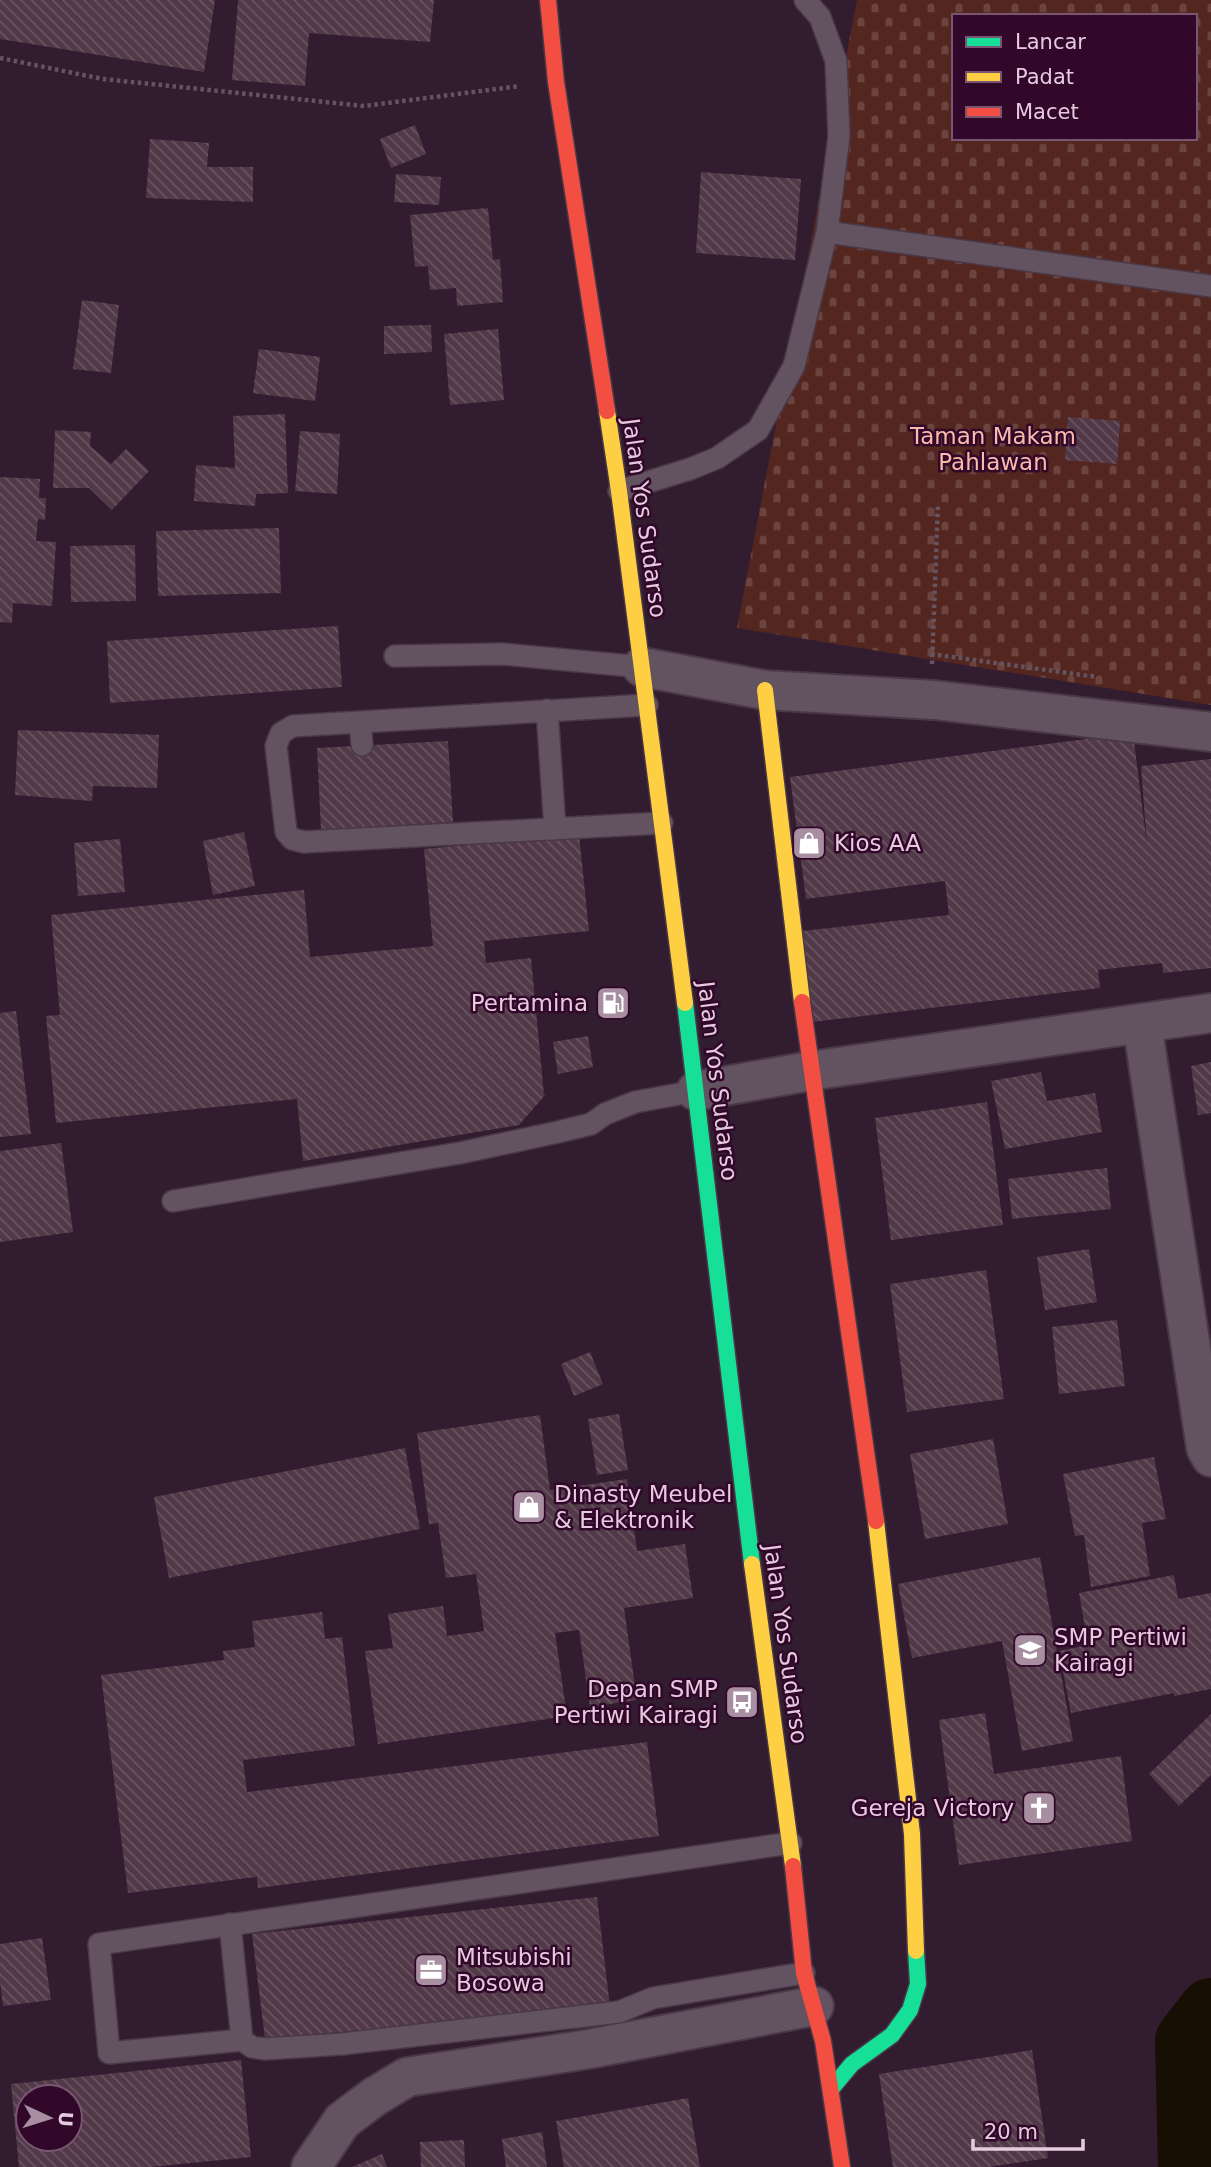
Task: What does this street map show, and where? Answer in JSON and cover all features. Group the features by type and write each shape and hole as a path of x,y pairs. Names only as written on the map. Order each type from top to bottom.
{"main road":[{"name":"Jalan Yos Sudarso","path":"548,0 556,82 619,491 647,705 761,1637 809,1990 831,2089 842,2167"},
{"path":"765,690 810,1071 869,1464 912,1834 913,1912 918,1983 910,2010 891,2035 852,2064 831,2089"}],"street":[{"path":"642,667 765,690 934,700 1211,732"},
{"path":"696,1091 810,1071 1211,1013"},
{"path":"1142,1023 1206,1448 1211,1457"},
{"path":"311,2167 342,2121 374,2096 407,2077 589,2049 809,1990"}],"lane":[{"path":"619,491 718,458 758,430 794,366 827,232 839,136 835,61 820,17 805,0"},
{"path":"827,232 1211,286"},
{"path":"395,656 502,654 642,667"},
{"path":"647,705 293,726 281,733 276,746 286,832 292,839 304,842 371,833 555,829 662,823"},
{"path":"547,710 555,829"},
{"path":"360,722 362,745"},
{"path":"173,1201 447,1155 558,1132 591,1124 605,1114 635,1102 696,1091"},
{"path":"791,1843 99,1944 109,2053 242,2040 253,2047 264,2049 342,2044 619,2012 653,1998 809,1990"},
{"path":"230,1924 242,2040"}],"path":[{"path":"0,58 103,79 364,106 556,82"},
{"path":"934,700 931,654 938,503"},
{"path":"931,654 1103,678"}],"green space":[{"name":"Taman Makam Pahlawan","path":"857,0 1211,0 1211,705 737,628"}],"building":[{"path":"0,0 215,0 204,72 0,39"},
{"path":"238,0 434,0 430,42 309,33 305,86 232,80"},
{"path":"415,125 426,154 391,168 380,139"},
{"path":"150,139 209,143 207,167 253,167 253,202 146,198"},
{"path":"701,172 801,179 795,260 696,253"},
{"path":"396,174 441,177 439,205 394,202"},
{"path":"488,208 493,260 500,259 503,302 457,306 456,288 430,290 428,266 415,267 410,215"},
{"path":"82,300 119,305 111,373 73,369"},
{"path":"431,325 432,352 384,354 384,326"},
{"path":"498,329 504,400 450,405 444,334"},
{"path":"259,349 320,357 315,401 253,393"},
{"path":"285,414 288,493 256,494 255,506 194,501 196,465 235,468 233,416"},
{"path":"1068,417 1120,421 1117,464 1065,460"},
{"path":"55,430 91,432 90,446 111,464 126,449 149,471 112,510 89,488 53,488"},
{"path":"300,431 340,434 337,494 295,491"},
{"path":"0,477 40,479 39,498 46,498 45,520 38,519 36,541 56,542 52,606 13,603 12,623 0,622"},
{"path":"279,528 281,593 158,596 156,531"},
{"path":"135,545 136,601 71,602 70,546"},
{"path":"338,626 342,687 110,703 107,641"},
{"path":"18,730 159,735 157,788 93,786 92,801 15,795"},
{"path":"1133,733 1147,846 1141,766 1211,759 1211,968 1163,973 1162,963 1098,970 1100,988 812,1022 802,931 949,915 945,881 806,899 790,777"},
{"path":"448,741 453,822 321,830 317,748"},
{"path":"244,832 255,886 213,895 203,841"},
{"path":"579,834 589,931 484,941 486,963 531,958 544,1095 546,1094 519,1125 303,1161 297,1099 56,1123 46,1016 60,1015 51,915 304,890 310,957 433,946 424,849"},
{"path":"120,839 125,892 78,896 74,843"},
{"path":"16,1011 31,1134 0,1137 0,1013"},
{"path":"588,1036 593,1067 558,1074 553,1042"},
{"path":"1211,1062 1211,1113 1198,1115 1191,1066"},
{"path":"1041,1072 1047,1101 1095,1093 1102,1132 1005,1149 991,1081"},
{"path":"987,1102 1003,1225 891,1240 875,1118"},
{"path":"61,1143 73,1232 0,1242 0,1151"},
{"path":"1107,1168 1111,1209 1012,1219 1008,1179"},
{"path":"1089,1249 1097,1302 1045,1310 1037,1257"},
{"path":"986,1270 1004,1399 907,1412 890,1284"},
{"path":"1117,1320 1125,1386 1059,1394 1052,1327"},
{"path":"590,1352 603,1384 574,1396 561,1364"},
{"path":"619,1414 628,1470 597,1475 588,1419"},
{"path":"540,1415 550,1490 627,1479 637,1551 685,1544 693,1598 624,1608 637,1700 590,1707 579,1630 555,1633 567,1716 378,1744 365,1651 393,1648 388,1614 443,1606 447,1636 484,1631 476,1574 446,1578 438,1523 429,1524 417,1433"},
{"path":"993,1439 1008,1524 925,1539 910,1454"},
{"path":"405,1448 420,1529 169,1578 154,1497"},
{"path":"1154,1457 1166,1519 1142,1523 1150,1576 1091,1587 1084,1535 1075,1536 1063,1474"},
{"name":"SMP Pertiwi Kairagi","path":"1040,1557 1073,1741 1022,1751 1002,1641 912,1658 898,1584"},
{"path":"1174,1575 1178,1599 1211,1593 1211,1689 1174,1696 1174,1693 1071,1713 1059,1651 1088,1645 1079,1593"},
{"path":"322,1612 325,1639 342,1637 355,1746 243,1760 247,1792 647,1742 659,1836 258,1888 257,1877 128,1893 101,1675 224,1660 223,1651 255,1647 252,1621"},
{"name":"Gereja Victory","path":"985,1713 994,1774 1121,1756 1132,1841 959,1865 939,1720"},
{"path":"1211,1714 1211,1775 1179,1806 1149,1774"},
{"name":"Mitsubishi Bosowa","path":"597,1897 610,2007 265,2039 252,1934"},
{"path":"42,1938 51,2000 3,2006 0,1944"},
{"path":"1032,2050 1048,2158 989,2167 893,2167 879,2074"},
{"path":"241,2060 251,2157 151,2167 19,2167 18,2153 84,2153 84,2083 21,2083"},
{"path":"11,2084 14,2084 14,2115"},
{"path":"688,2098 700,2167 564,2167 556,2121"},
{"path":"542,2132 547,2167 506,2167 502,2139"},
{"path":"464,2140 465,2167 421,2167 420,2142"},
{"path":"382,2154 387,2167 352,2167"}],"waterway":[{"path":"1191,2167 1188,2041 1211,2011"}],"traffic: fast":[{"path":"685,1003 752,1564"},
{"path":"831,2089 852,2064 892,2035 910,2010 918,1984 916,1951"}],"traffic: slow":[{"path":"607,411 685,1003"},
{"path":"765,690 802,1002"},
{"path":"876,1521 912,1834 916,1951"},
{"path":"752,1564 793,1866"}],"traffic: jam":[{"path":"548,0 556,82 607,411"},
{"path":"802,1002 876,1521"},
{"path":"793,1866 804,1973 823,2041 842,2167"}],"place":[{"name":"Kios AA","path":"809,843"},
{"name":"Pertamina","path":"613,1003"},
{"name":"Dinasty Meubel & Elektronik","path":"529,1507"},
{"name":"SMP Pertiwi Kairagi","path":"1030,1650"},
{"name":"Depan SMP Pertiwi Kairagi","path":"742,1702"},
{"name":"Gereja Victory","path":"1039,1808"},
{"name":"Mitsubishi Bosowa","path":"431,1970"}]}
